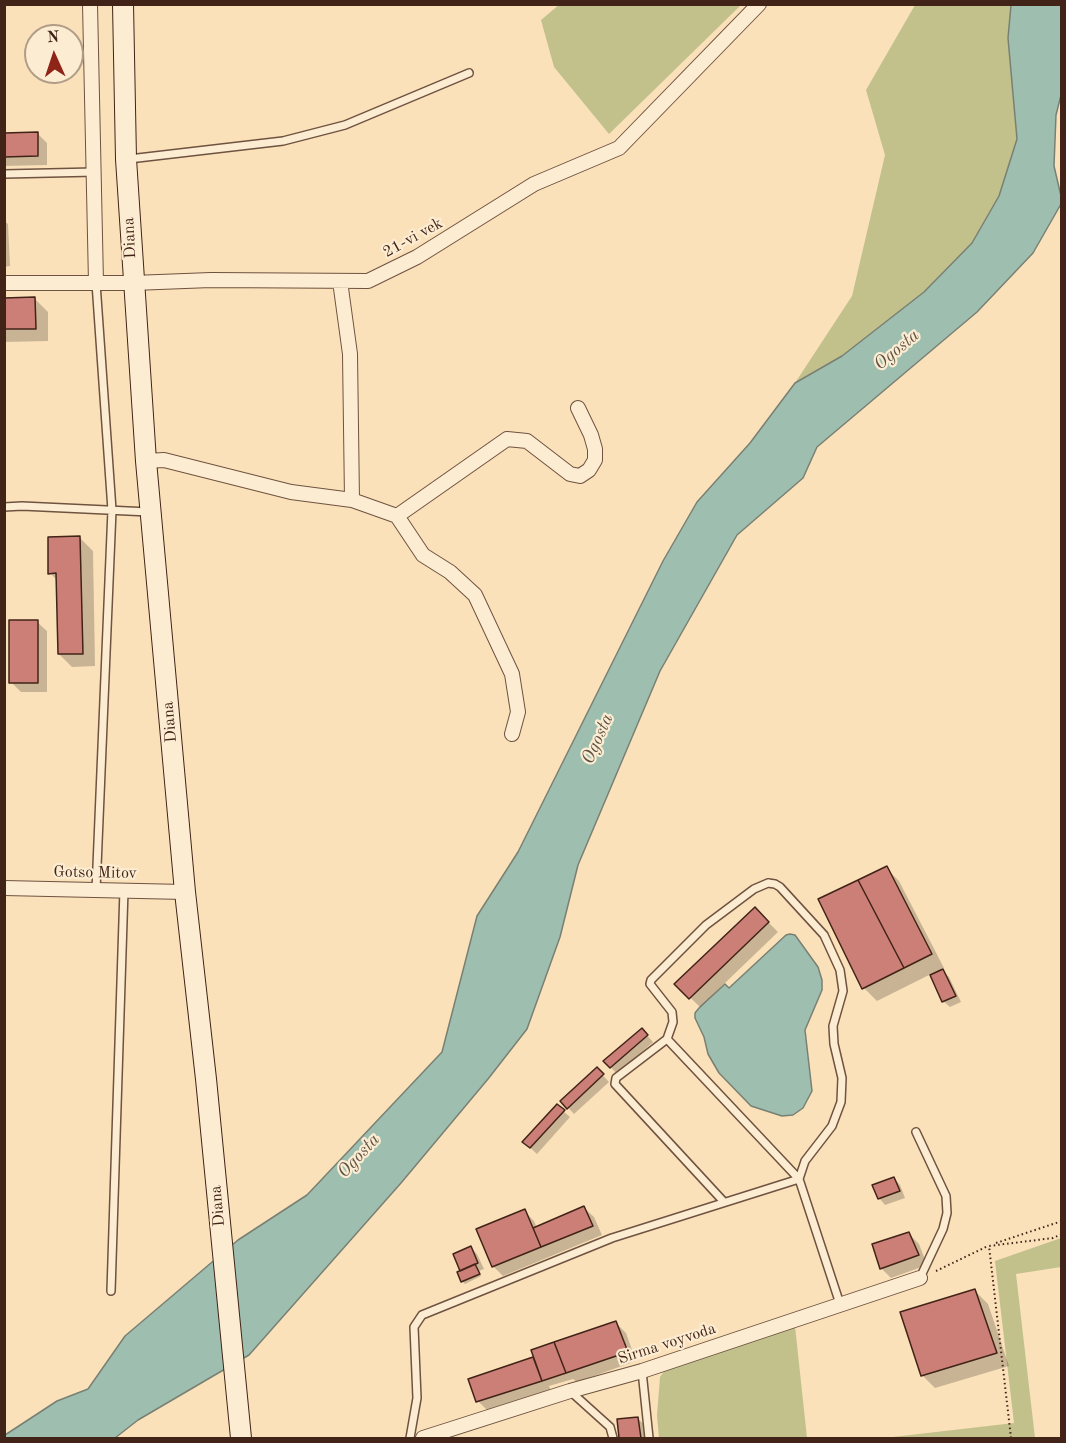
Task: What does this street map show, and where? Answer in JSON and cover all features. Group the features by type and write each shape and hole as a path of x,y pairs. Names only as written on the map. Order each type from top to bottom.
{"main road":[{"name":"Diana","path":"123,4 126,159 150,512 185,892 206,1079 241,1438"}],"street":[{"name":"Diana","path":"90,4 96,284"},
{"name":"21-vi vek","path":"4,283 96,284 212,280 368,281 417,257 534,184 619,148 759,4"},
{"path":"340,281 350,354 352,501"},
{"path":"397,516 507,439 527,441 570,474 580,476 589,470 595,460 595,449 578,408"},
{"path":"146,461 164,460 291,492 352,501 397,516 423,555 450,572 475,595 512,674 518,712 512,734"},
{"name":"Gotso Mitov","path":"4,888 185,892"},
{"name":"Sirma voyvoda","path":"429,1438 570,1391 642,1371 920,1278"}],"lane":[{"path":"126,159 283,141 335,128 469,73"},
{"path":"4,174 95,172"},
{"path":"96,284 112,510 96,890"},
{"path":"4,507 150,512"},
{"path":"724,1202 615,1084 616,1078 667,1039 673,1022 672,1012 653,990 651,980 706,925 754,889 768,883 780,888 824,935 840,970 843,991 833,1026 834,1044 842,1078 841,1102 832,1126 805,1161 799,1179"},
{"path":"111,1291 124,891"},
{"path":"667,1039 799,1179 840,1304"},
{"path":"916,1132 946,1196 947,1212 943,1229 920,1278"},
{"path":"410,1438 417,1398 414,1327 422,1315 612,1238 799,1179"},
{"path":"642,1371 649,1438"},
{"path":"570,1391 610,1427 613,1438"}],"path":[{"path":"920,1278 989,1246 1062,1221"},
{"path":"989,1246 1053,1238 1062,1234"},
{"path":"989,1246 1011,1438"}],"shaded area":[{"path":"560,4 741,5 609,134 554,67 541,20"},
{"path":"915,5 1011,5 1008,38 1017,139 999,196 972,243 924,292 842,356 795,383 852,296 885,155 866,90"},
{"path":"1061,1238 1061,1267 1016,1274 1035,1438 884,1438 1014,1423 995,1261"},
{"path":"795,1326 807,1438 659,1438 657,1415 660,1377 667,1367"}],"water":[{"name":"Ogosta","path":"1011,5 1061,5 1061,95 1056,115 1054,166 1061,204 1033,253 977,312 817,447 803,478 737,535 660,671 578,865 560,937 527,1029 401,1183 249,1355 138,1420 115,1438 5,1438 5,1435 57,1401 88,1389 125,1336 238,1240 307,1195 442,1052 477,916 518,852 663,561 697,502 750,443 795,383 842,356 924,292 972,243 999,196 1017,139 1008,38"},
{"path":"786,935 795,935 818,967 822,990 805,1030 812,1091 803,1108 793,1115 782,1116 751,1106 719,1073 708,1054 695,1013 725,984 729,988"}],"building":[{"path":"38,132 38,156 4,157 4,133"},
{"path":"35,297 36,329 4,329 4,298"},
{"path":"80,536 83,654 58,654 56,573 48,574 48,537"},
{"path":"9,620 38,620 38,683 9,683"},
{"path":"887,866 932,954 904,968 858,880"},
{"path":"858,880 904,968 862,989 818,899"},
{"path":"755,907 769,922 689,999 674,984"},
{"path":"943,969 956,996 942,1002 930,975"},
{"path":"642,1028 648,1035 610,1068 603,1061"},
{"path":"597,1067 604,1074 567,1109 560,1101"},
{"path":"557,1104 565,1110 530,1148 522,1142"},
{"path":"894,1177 900,1191 878,1199 872,1185"},
{"path":"584,1206 593,1226 541,1247 533,1228"},
{"path":"525,1209 541,1247 492,1267 476,1229"},
{"path":"909,1232 919,1255 880,1269 872,1244"},
{"path":"471,1246 478,1263 460,1271 453,1254"},
{"path":"475,1264 480,1274 461,1282 457,1272"},
{"path":"975,1289 997,1353 921,1376 900,1312"},
{"path":"616,1321 628,1352 566,1373 554,1342"},
{"path":"554,1342 566,1373 542,1381 531,1350"},
{"path":"533,1357 542,1381 476,1402 468,1379"},
{"path":"638,1417 641,1438 619,1438 617,1419"}]}
